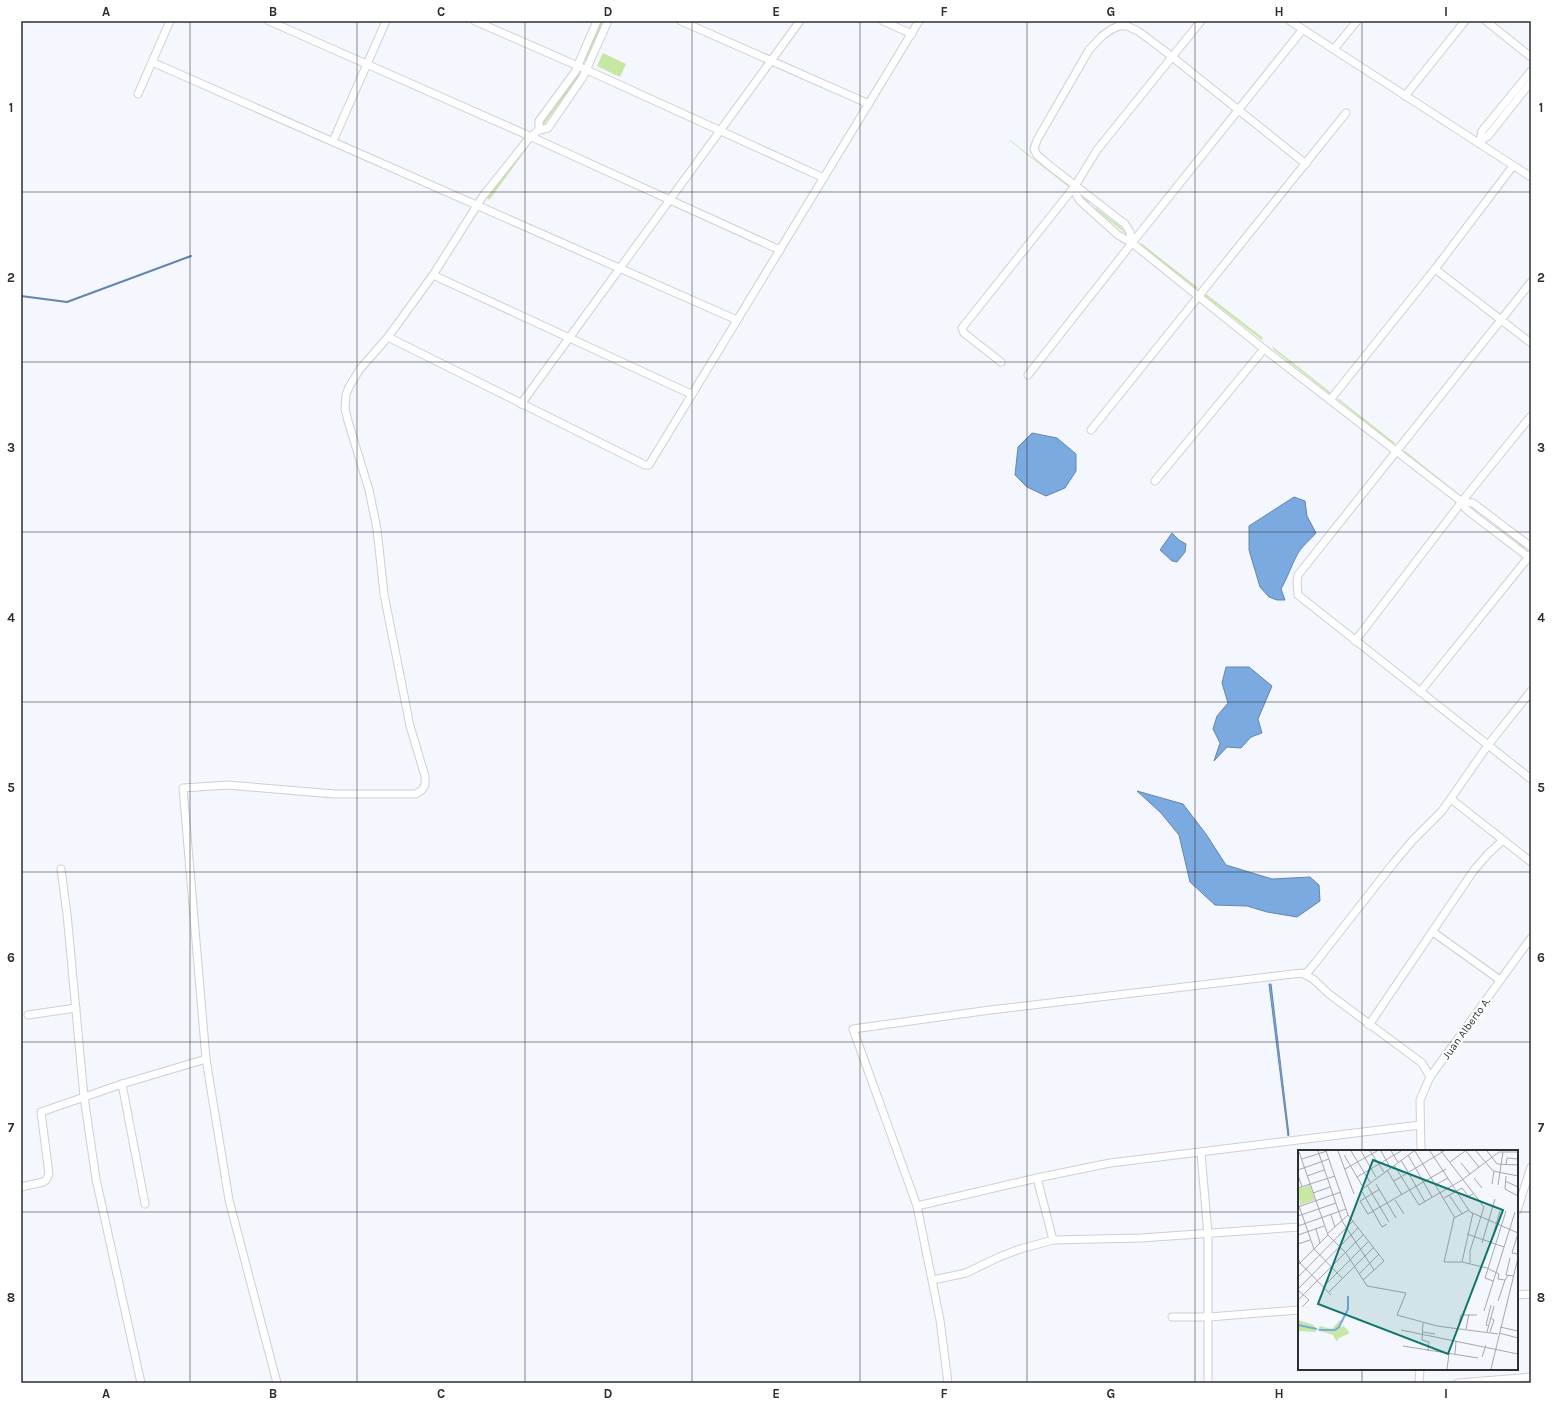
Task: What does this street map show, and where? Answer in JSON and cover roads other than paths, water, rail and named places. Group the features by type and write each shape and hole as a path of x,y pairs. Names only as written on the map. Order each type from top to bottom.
{"street":[{"path":"138,94 170,21"},
{"path":"269,21 780,250"},
{"path":"333,141 386,21"},
{"path":"475,21 587,70 719,132 824,178"},
{"path":"539,130 539,121 575,72 597,21"},
{"path":"278,1383 229,1200 206,1059 183,788 228,785 334,794 416,794 422,790 425,785 424,776 410,726 384,594 377,529 369,490 345,410 346,395 360,369 388,337 433,275 476,205 530,137 539,130 548,128 587,70 608,21"},
{"path":"681,21 869,104"},
{"path":"520,404 800,21"},
{"path":"883,21 912,34"},
{"path":"388,337 520,404 645,465 648,465 652,462 691,394 919,21"},
{"path":"1001,362 964,333 962,328 1075,186 1098,150 1201,21"},
{"path":"1290,21 1531,177"},
{"path":"1334,50 1357,21"},
{"path":"1405,96 1465,21"},
{"path":"1486,21 1531,57"},
{"path":"1132,243 1130,232 1125,224 1037,155 1034,149 1037,140 1089,50 1102,36 1112,29 1119,26 1127,26 1138,31 1173,57 1306,164"},
{"path":"1028,375 1303,29"},
{"path":"152,62 737,320"},
{"path":"1479,142 1482,131 1531,71"},
{"path":"1479,142 1488,136 1531,82"},
{"path":"1091,430 1346,113"},
{"path":"1330,400 1435,270 1514,166"},
{"path":"1075,186 1076,194 1080,201 1118,235 1132,243 1264,349 1462,502 1465,508 1472,514 1530,557 1420,692"},
{"path":"1435,270 1531,343"},
{"path":"433,275 691,394"},
{"path":"1531,282 1298,575 1296,582 1298,595 1531,779"},
{"path":"1155,481 1264,349"},
{"path":"1355,641 1462,502 1531,416"},
{"path":"1462,502 1473,503 1531,547"},
{"path":"1306,974 1412,840 1442,811 1488,745 1531,691"},
{"path":"1451,799 1531,862"},
{"path":"1369,1025 1474,870 1503,840"},
{"path":"61,869 68,914 84,1097 96,1179 141,1383"},
{"path":"1433,932 1500,980"},
{"name":"Juan Alberto A.","path":"1421,1150 1420,1100 1430,1077 1531,938"},
{"path":"948,1383 941,1327 918,1206 853,1029 990,1010 1299,973 1306,974 1369,1025 1422,1063 1430,1077"},
{"path":"28,1015 76,1008"},
{"path":"21,1187 43,1182 49,1174 41,1112 122,1084 206,1059"},
{"path":"122,1084 145,1204"},
{"path":"918,1206 1037,1178 1110,1164 1420,1125"},
{"path":"1201,1153 1208,1234 1208,1383"},
{"path":"1518,1208 1531,1167"},
{"path":"1037,1178 1053,1240"},
{"path":"933,1280 966,1273 998,1257 1053,1240 1141,1238 1298,1227"},
{"path":"1518,1295 1531,1294"},
{"path":"1172,1317 1298,1310"},
{"path":"1419,1383 1420,1370"},
{"path":"1458,1383 1531,1377"}],"water":[{"path":"1032,433 1057,438 1076,454 1076,471 1065,488 1046,496 1027,487 1015,475 1018,447"},
{"path":"1294,497 1305,501 1307,516 1316,533 1299,552 1281,589 1285,600 1277,600 1269,597 1260,587 1249,550 1249,526"},
{"path":"1172,533 1186,544 1185,552 1177,562 1172,561 1160,550"},
{"path":"1226,667 1249,667 1272,686 1258,719 1262,733 1251,737 1241,748 1227,747 1214,761 1220,743 1213,729 1217,716 1228,703 1222,683"},
{"path":"1137,791 1183,804 1206,834 1226,865 1272,879 1310,877 1319,885 1320,901 1297,917 1267,912 1247,906 1215,905 1190,882 1179,835 1161,813"},
{"path":"1269,984 1271,984 1288,1136"}],"waterway":[{"path":"21,296 67,302 191,256"}]}
